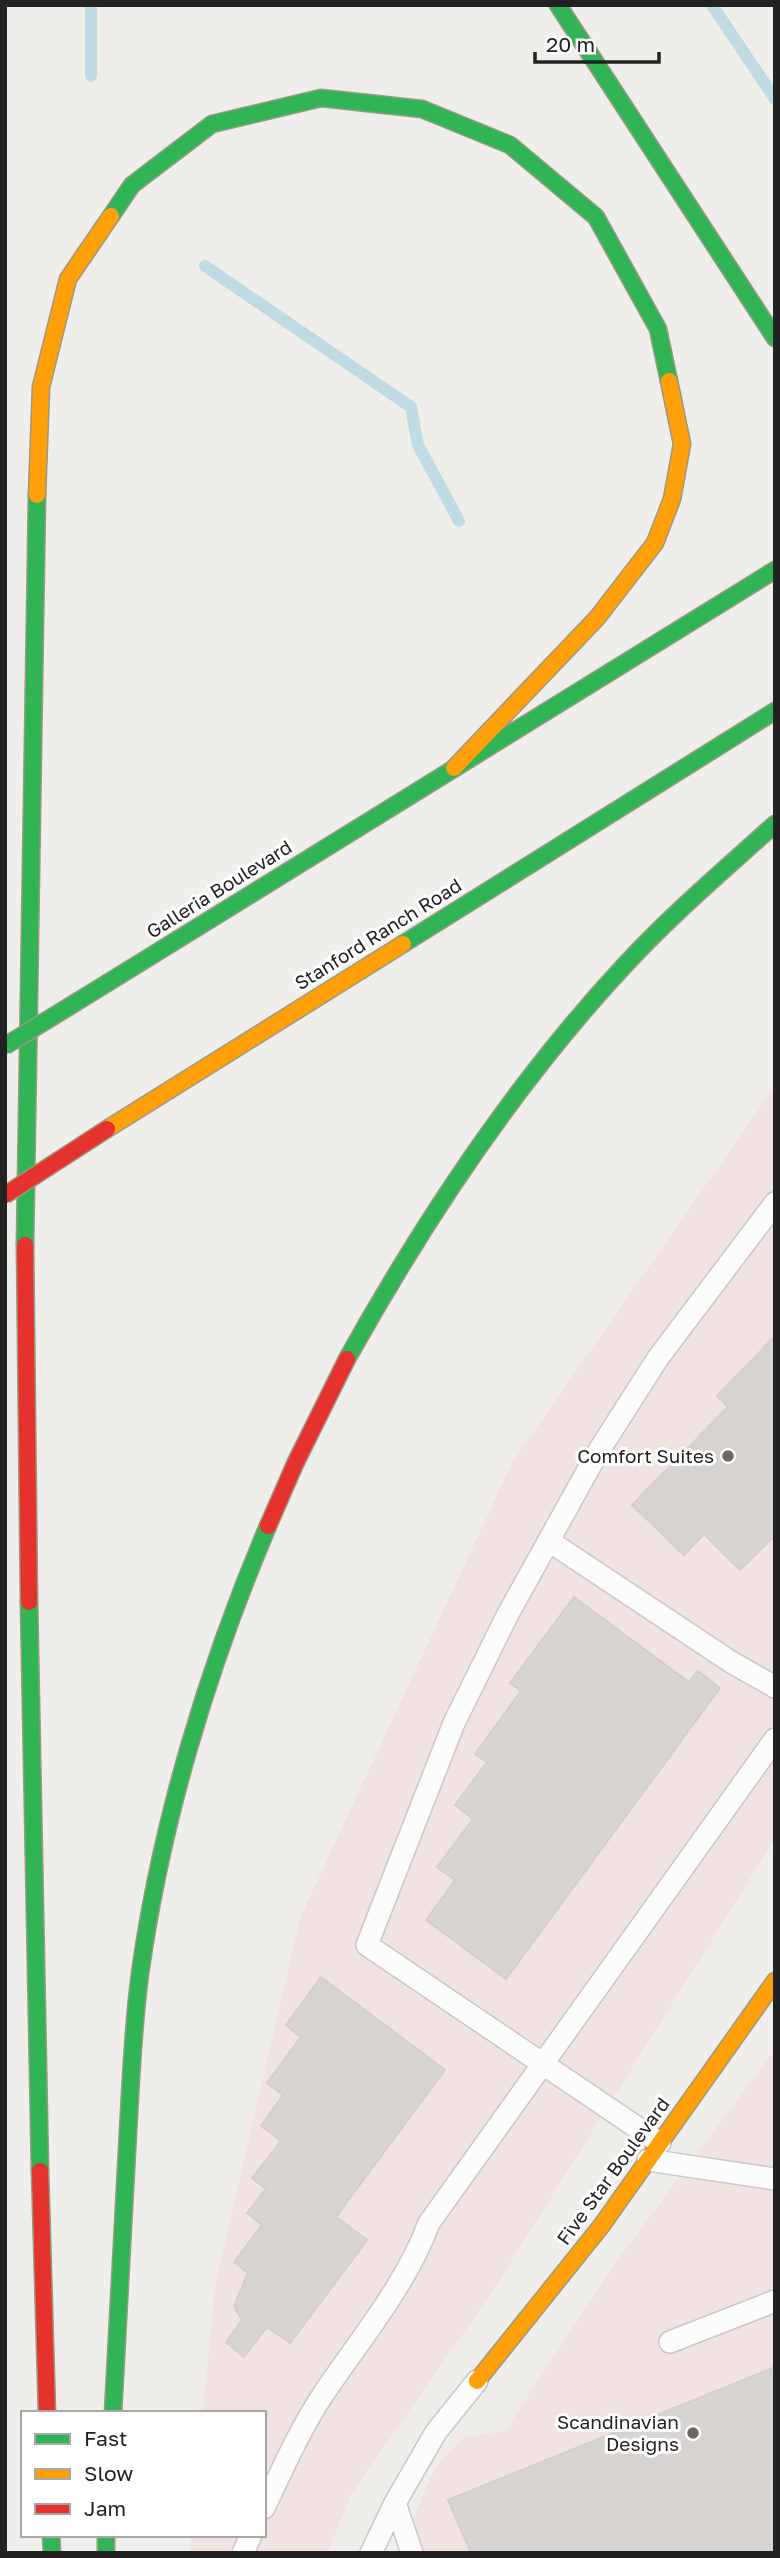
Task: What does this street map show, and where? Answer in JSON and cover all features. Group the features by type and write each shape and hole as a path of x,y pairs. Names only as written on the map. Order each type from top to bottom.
{"main road":[{"path":"558,5 775,338"},
{"path":"47,2411 40,2199 24,1294 32,922 34,581 41,387 68,279 132,184 212,124 320,98 422,108 510,145 596,217 658,329 682,444 672,499 655,543 597,618 454,768"},
{"path":"454,768 775,570"},
{"name":"Stanford Ranch Road","path":"5,1195 775,710"},
{"name":"Galleria Boulevard","path":"5,1046 454,768"},
{"path":"113,2411 133,2043 142,1961 179,1793 217,1656 262,1538 312,1425 374,1306 445,1192 514,1097 624,966 775,824"},
{"name":"Five Star Boulevard","path":"477,2381 602,2225 775,1980"}],"lane":[{"path":"775,1203 658,1358 598,1452 549,1541 454,1723 367,1945 542,2063 654,2151 775,2179"},
{"path":"549,1541 731,1662 775,1687"},
{"path":"266,2504 295,2442 323,2395 416,2258 429,2223 775,1739"},
{"path":"670,2342 775,2301"},
{"path":"370,2553 436,2432 477,2381"},
{"path":"395,2503 412,2553"},
{"path":"243,2553 250,2537"}],"shaded area":[{"path":"775,1086 775,1839 492,2292 352,2493 327,2553 190,2553 191,2537 266,2537 266,2411 203,2411 215,2286 300,1918 512,1463"},
{"path":"775,2049 775,2553 398,2553 435,2468 464,2437 505,2431 616,2262"}],"building":[{"name":"Comfort Suites","path":"775,1336 775,1535 740,1570 704,1534 684,1555 632,1505 728,1407 717,1396"},
{"path":"574,1597 689,1682 698,1671 720,1688 506,1979 426,1920 455,1880 437,1867 473,1819 455,1805 487,1762 475,1754 521,1691 510,1683"},
{"path":"321,1977 445,2070 336,2217 367,2240 290,2343 267,2327 244,2357 226,2342 242,2320 234,2306 248,2273 234,2262 262,2225 247,2213 266,2189 252,2178 281,2141 261,2126 283,2095 267,2083 301,2037 286,2025"},
{"name":"Scandinavian Designs","path":"775,2367 775,2553 471,2553 448,2500"}],"waterway":[{"path":"91,5 91,76"},
{"path":"712,5 775,99"},
{"path":"205,266 411,407 418,445 459,521"}],"traffic: fast":[{"path":"558,5 775,338"},
{"path":"111,216 132,185 212,124 321,98 422,109 510,145 596,217 658,329 669,381"},
{"path":"25,1245 37,495"},
{"path":"109,982 775,570"},
{"path":"403,944 775,711"},
{"path":"347,1359 440,1204 546,1057 642,947 775,824"},
{"path":"5,1046 109,982"},
{"path":"113,2411 134,2033 149,1917 160,1860 189,1746 226,1634 268,1526"},
{"path":"29,1602 40,2171"},
{"path":"51,2537 52,2553"},
{"path":"106,2537 106,2553"}],"traffic: slow":[{"path":"37,495 41,387 68,279 111,216"},
{"path":"454,768 597,618 655,543 672,499 682,444 669,381"},
{"path":"107,1129 403,944"},
{"path":"477,2381 602,2225 775,1981"}],"traffic: jam":[{"path":"5,1195 107,1129"},
{"path":"25,1245 29,1602"},
{"path":"268,1526 295,1464 347,1359"},
{"path":"40,2171 47,2411"}],"place":[{"name":"Comfort Suites","path":"728,1456"},
{"name":"Scandinavian Designs","path":"693,2433"}]}
